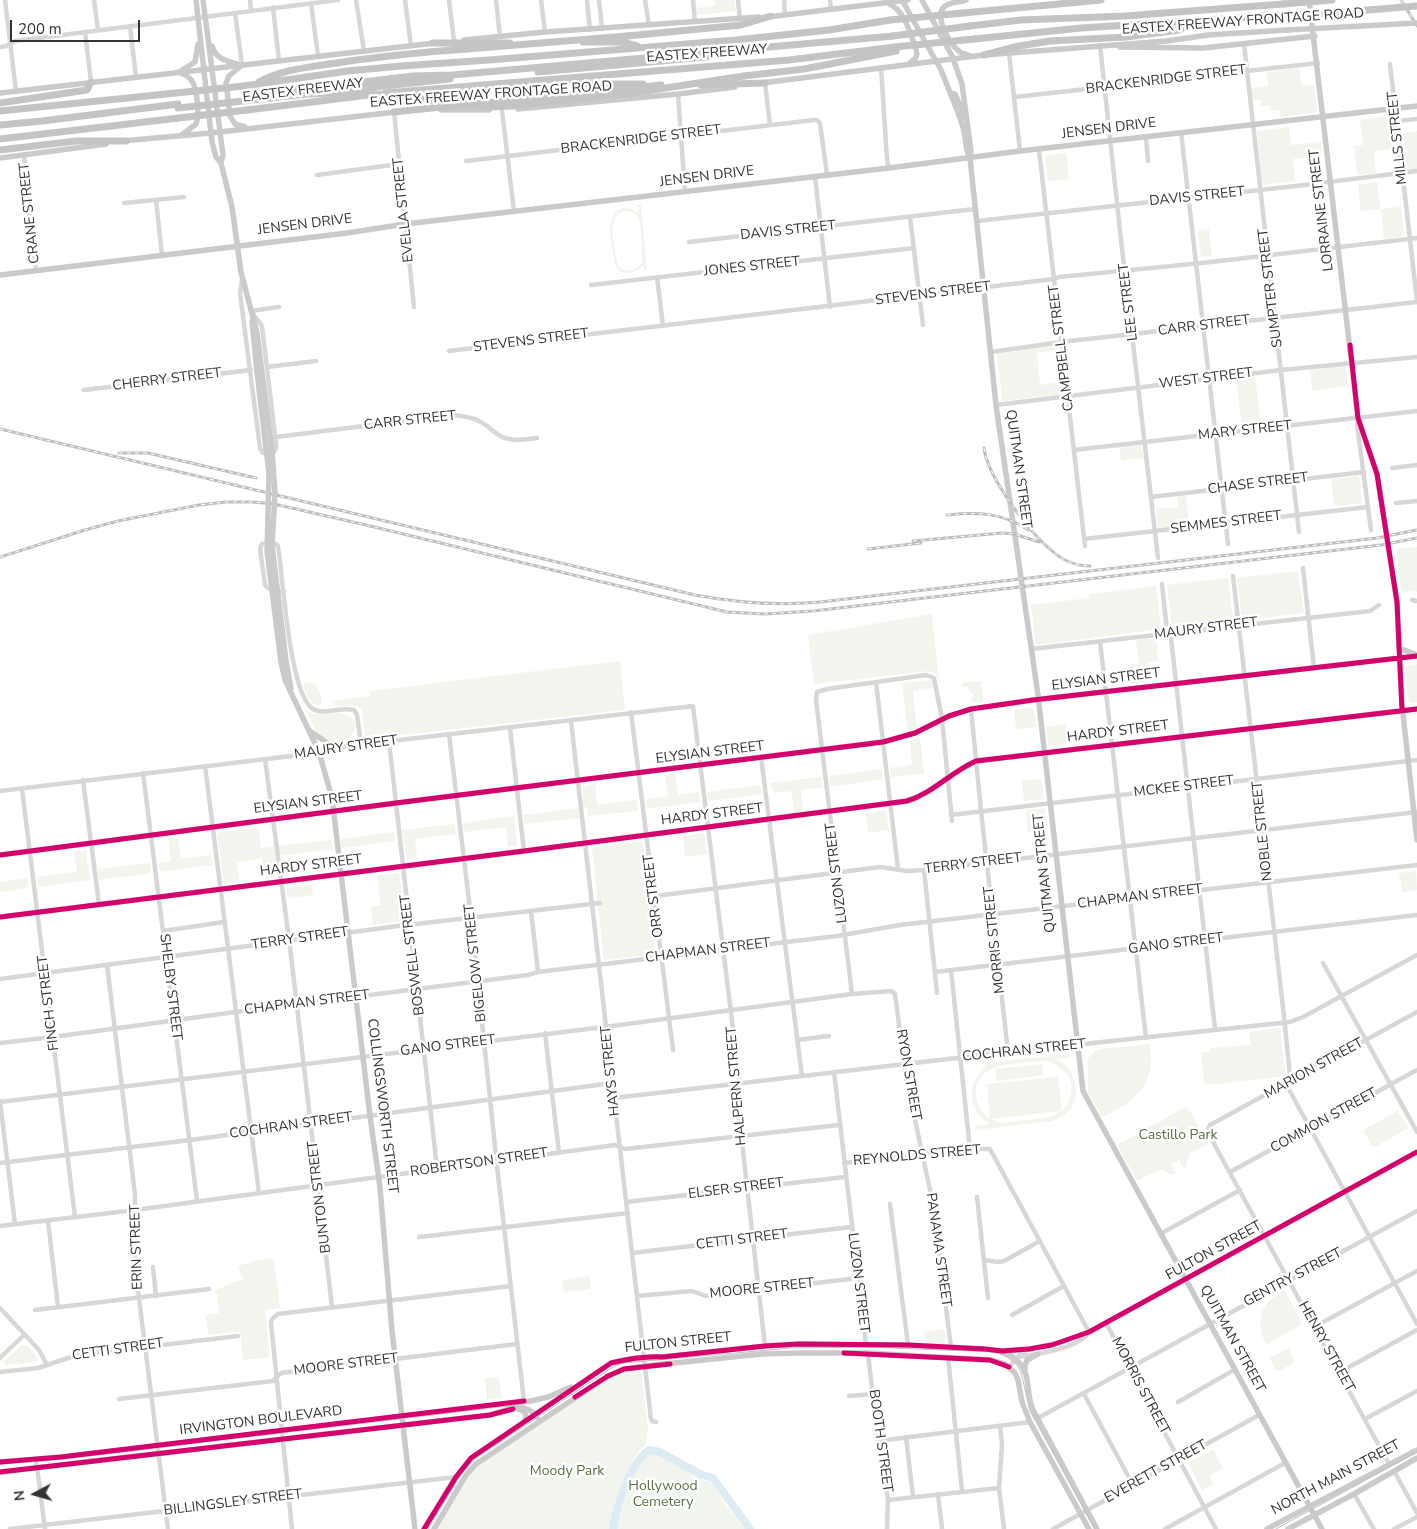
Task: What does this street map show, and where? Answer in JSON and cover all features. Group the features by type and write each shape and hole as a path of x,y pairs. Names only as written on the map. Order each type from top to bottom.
{"highway":[{"name":"EASTEX FREEWAY","path":"0,111 244,86 392,66 736,40 830,30 890,20 1101,0"},
{"path":"414,76 452,75 893,36 1020,20 1126,16 1332,0"},
{"name":"EASTEX FREEWAY","path":"0,139 362,95 789,60 895,49 921,44 1081,28 1417,6"},
{"path":"255,84 270,76 300,69 419,52 741,25 772,16"},
{"path":"984,55 1019,46 1050,41 1126,37 1179,30 1195,20"},
{"name":"EASTEX FREEWAY","path":"178,106 410,83 775,51 868,38"},
{"path":"433,43 622,42 642,47"},
{"path":"394,112 804,69 895,49"},
{"path":"0,125 178,106 414,76 467,72 510,66 526,57"},
{"path":"308,94 379,93 490,107 639,92 744,76"},
{"path":"556,78 579,84 701,85 765,83"},
{"path":"0,103 87,90 91,82"},
{"path":"0,150 76,142 126,141"}],"main road":[{"name":"COLLINGSWORTH STREET","path":"196,0 211,133 216,157 221,163 232,207 242,279 251,312 259,370 269,473 267,551 284,661 285,680 319,752 329,782 334,811 379,1177 389,1301 415,1529"},
{"name":"COLLINGSWORTH STREET","path":"203,0 223,155 221,163"},
{"name":"QUITMAN STREET","path":"902,0 936,61 950,93 964,131 970,158"},
{"path":"0,93 433,43 545,32 785,15 871,2 908,0"},
{"name":"QUITMAN STREET","path":"922,0 934,26 953,58 965,93 996,405 1038,699 1082,1091 1322,1529"},
{"path":"966,0 946,5 941,11 940,19 946,33 956,48 960,52 972,57"},
{"name":"LORRAINE STREET","path":"1309,0 1315,36 1358,418 1377,474 1397,602 1402,710 1416,813 1417,840"},
{"path":"888,2 898,8 904,16 916,49 916,59 908,64"},
{"name":"EASTEX FREEWAY FRONTAGE ROAD","path":"0,158 126,141 394,112 502,110 678,94 984,55 1208,35 1417,23"},
{"path":"178,72 188,68 195,62 200,33"},
{"path":"208,36 213,50 218,56 242,65"},
{"path":"1100,45 1108,47 1183,48 1244,44 1315,36"},
{"path":"242,65 229,76 226,83 230,116 235,124 248,128"},
{"path":"178,72 186,75 192,82 198,112 196,124 180,136"},
{"path":"950,93 955,94 967,118"},
{"name":"JENSEN DRIVE","path":"0,275 405,224 1110,142 1181,132 1417,106"},
{"path":"1399,648 1417,656"},
{"name":"ELYSIAN STREET","path":"0,855 883,742 915,733 942,719 971,709 1038,699 1417,656"},
{"name":"HARDY STREET","path":"0,917 890,803 918,798 932,790 963,766 976,761 1417,708"},
{"path":"309,730 327,742 339,747"},
{"name":"FULTON STREET","path":"434,1529 466,1475 476,1464 538,1418 584,1380 611,1363 644,1357 662,1357 765,1346 866,1344 985,1348 1002,1351 1029,1349"},
{"path":"1002,1351 1017,1358 1026,1374"},
{"name":"FULTON STREET","path":"424,1529 456,1477 472,1458 521,1425 538,1418 608,1376 624,1369 762,1354 830,1352 992,1360 1009,1366"},
{"path":"1038,1354 1027,1360 1025,1366 1031,1405 1084,1512 1090,1529"},
{"path":"1009,1366 1017,1377 1022,1402 1030,1422 1084,1512 1098,1529"},
{"name":"IRVINGTON BOULEVARD","path":"0,1462 524,1401 548,1397 584,1380"},
{"path":"516,1408 526,1407 538,1418"},
{"path":"465,1408 465,1418"},
{"path":"516,1408 523,1410 526,1414 526,1418 521,1425"},
{"name":"IRVINGTON BOULEVARD","path":"0,1472 465,1418 516,1408"},
{"path":"353,1422 354,1431"},
{"path":"219,1438 221,1447"},
{"name":"NORTH MAIN STREET","path":"1267,1529 1417,1450"},
{"path":"78,1454 79,1464"},
{"name":"NORTH MAIN STREET","path":"1288,1529 1417,1458"}],"street":[{"path":"5,0 16,91"},
{"path":"94,0 98,30"},
{"path":"250,0 251,10"},
{"path":"0,47 6,46 14,40 302,2 338,0"},
{"path":"356,0 364,51"},
{"path":"405,0 410,46"},
{"path":"449,0 454,41"},
{"path":"496,0 500,37"},
{"path":"541,0 545,32"},
{"path":"587,0 590,30"},
{"path":"599,0 602,29"},
{"path":"645,0 649,25"},
{"path":"693,0 695,22"},
{"path":"738,0 740,19"},
{"path":"784,0 785,15"},
{"path":"830,0 831,9"},
{"path":"311,3 318,56"},
{"path":"273,7 279,61"},
{"path":"235,12 242,65"},
{"path":"130,26 136,77"},
{"path":"85,32 91,82"},
{"name":"SUMPTER STREET","path":"1244,44 1299,532"},
{"name":"LEE STREET","path":"1100,45 1158,558"},
{"path":"1010,53 1020,151"},
{"name":"BRACKENRIDGE STREET","path":"1015,96 1318,62"},
{"name":"MILLS STREET","path":"1390,64 1417,301"},
{"path":"881,67 889,168"},
{"path":"765,83 770,125"},
{"path":"678,94 685,192"},
{"path":"502,110 514,212"},
{"name":"EVELLA STREET","path":"394,112 414,308"},
{"path":"1396,121 1417,118"},
{"name":"BRACKENRIDGE STREET","path":"466,161 817,120 821,126 827,175"},
{"path":"1181,132 1228,544"},
{"path":"1146,137 1148,162"},
{"name":"CAMPBELL STREET","path":"1039,150 1085,546"},
{"name":"CRANE STREET","path":"24,155 36,271"},
{"path":"317,175 399,164"},
{"name":"DAVIS STREET","path":"977,221 1417,171"},
{"path":"815,176 830,307"},
{"path":"124,203 184,197"},
{"path":"156,200 162,255"},
{"name":"DAVIS STREET","path":"689,242 822,228 975,208"},
{"path":"910,217 923,325"},
{"name":"STEVENS STREET","path":"449,351 830,307 1059,277 1196,264 1417,238"},
{"name":"JONES STREET","path":"591,285 914,248"},
{"path":"657,277 663,326"},
{"name":"COLLINGSWORTH STREET","path":"242,279 240,293 259,370 276,437 276,450 272,452 262,452 260,448 259,370 262,326 251,312"},
{"name":"CARR STREET","path":"991,352 1417,301"},
{"path":"251,312 279,308"},
{"name":"WEST STREET","path":"996,405 1281,370 1417,357"},
{"name":"CHERRY STREET","path":"84,390 259,370 316,361"},
{"name":"MARY STREET","path":"1074,450 1417,411"},
{"name":"CARR STREET","path":"276,437 452,415 467,416 481,421 496,434 508,439 537,438"},
{"name":"LORRAINE STREET","path":"1358,418 1357,424 1371,530"},
{"path":"1392,468 1417,465"},
{"name":"CHASE STREET","path":"1152,497 1364,472"},
{"path":"1396,503 1417,501"},
{"name":"SEMMES STREET","path":"1084,539 1368,507"},
{"path":"284,592 269,589 265,585 260,549 262,544 273,542 278,546 294,666 307,702 312,708 319,711 354,710 357,715 361,744"},
{"path":"1303,568 1314,668"},
{"name":"NOBLE STREET","path":"1233,576 1285,1023 1290,1076 1286,1084"},
{"path":"1162,584 1168,633 1171,638 1215,1029"},
{"name":"MAURY STREET","path":"1031,650 1370,611 1379,605"},
{"path":"1100,641 1146,1038"},
{"path":"898,869 876,682 926,675 932,676 936,682 942,719 952,821"},
{"name":"LUZON STREET","path":"852,994 816,700 817,692 827,689 876,682"},
{"name":"MAURY STREET","path":"0,791 319,752 361,744 693,706"},
{"name":"HALPERN STREET","path":"693,706 739,1077 736,1089 765,1346"},
{"name":"MORRIS STREET","path":"971,709 980,811 1008,1052"},
{"name":"ORR STREET","path":"631,712 674,1050"},
{"name":"HAYS STREET","path":"571,721 645,1366 654,1422"},
{"path":"510,728 524,851"},
{"name":"BIGELOW STREET","path":"449,734 524,1401"},
{"name":"BOSWELL STREET","path":"389,741 437,1168"},
{"path":"761,757 802,1076"},
{"name":"BUNTON STREET","path":"265,759 297,1005 332,1307"},
{"name":"MCKEE STREET","path":"951,815 1417,760"},
{"path":"205,766 259,1193"},
{"name":"SHELBY STREET","path":"143,773 198,1201"},
{"path":"83,780 99,904"},
{"name":"FINCH STREET","path":"22,788 75,1217"},
{"name":"TERRY STREET","path":"648,897 880,867 924,870 1416,813"},
{"name":"CHAPMAN STREET","path":"0,1043 53,1038 174,1020 528,975 538,972 845,934 900,924 1417,865"},
{"path":"924,870 937,993"},
{"name":"TERRY STREET","path":"0,979 228,950 265,943 410,924 600,903"},
{"path":"531,911 538,972"},
{"name":"GANO STREET","path":"935,972 1417,915"},
{"path":"164,931 224,922"},
{"name":"COCHRAN STREET","path":"614,1098 1008,1052 1285,1023 1295,1020 1342,996 1417,955"},
{"path":"1324,962 1417,1132"},
{"name":"ERIN STREET","path":"106,965 135,1194 134,1245 138,1298 168,1529"},
{"path":"951,970 970,1149"},
{"name":"GANO STREET","path":"0,1102 363,1056 425,1050 852,994 888,990 894,994"},
{"name":"RYON STREET","path":"894,994 904,1064 923,1154"},
{"name":"MARION STREET","path":"1210,1125 1417,1012"},
{"path":"545,1033 559,1153"},
{"path":"797,1040 829,1036"},
{"name":"COMMON STREET","path":"1230,1172 1417,1070"},
{"name":"LUZON STREET","path":"834,1072 866,1344"},
{"name":"COCHRAN STREET","path":"0,1163 490,1101 612,1083"},
{"path":"1286,1084 1417,1324"},
{"path":"0,1102 15,1224"},
{"name":"ROBERTSON STREET","path":"0,1226 135,1210 615,1145 625,1150 839,1125"},
{"name":"HENRY STREET","path":"1210,1125 1207,1130 1390,1464"},
{"name":"REYNOLDS STREET","path":"844,1163 970,1149 990,1149 1040,1241"},
{"name":"FULTON STREET","path":"1009,1366 1020,1354 1029,1349 1060,1342 1089,1332 1417,1152"},
{"name":"PANAMA STREET","path":"923,1154 932,1199 951,1347"},
{"name":"ELSER STREET","path":"626,1202 846,1176"},
{"path":"1160,1234 1240,1190"},
{"path":"977,1197 988,1298"},
{"path":"890,1204 908,1345"},
{"name":"GENTRY STREET","path":"1038,1418 1417,1211"},
{"path":"419,1238 628,1213"},
{"path":"48,1221 58,1307"},
{"name":"CETTI STREET","path":"632,1253 851,1227"},
{"path":"984,1260 1004,1261 1040,1241 1089,1332"},
{"path":"153,1267 156,1296"},
{"path":"1314,1327 1417,1271"},
{"name":"MOORE STREET","path":"637,1296 692,1291 706,1296 858,1278"},
{"path":"292,1529 282,1440 272,1319 278,1314 511,1286"},
{"path":"1012,1315 1064,1286"},
{"path":"35,1310 210,1290"},
{"path":"0,1308 39,1350 47,1365"},
{"name":"MORRIS STREET","path":"1106,1323 1216,1529"},
{"path":"1340,1372 1417,1330"},
{"name":"FULTON STREET","path":"1017,1358 1062,1348 1086,1337 1089,1332"},
{"path":"0,1358 24,1335"},
{"name":"CETTI STREET","path":"0,1372 38,1368 77,1355 238,1336"},
{"path":"1060,1342 1062,1348"},
{"name":"MOORE STREET","path":"119,1399 273,1382 281,1373 517,1344"},
{"name":"BOOTH STREET","path":"868,1353 878,1441 888,1500 887,1529"},
{"path":"948,1357 962,1491"},
{"path":"1178,1402 1234,1370"},
{"path":"1365,1419 1417,1391"},
{"path":"849,1396 872,1394"},
{"path":"1084,1394 1133,1485"},
{"name":"EVERETT STREET","path":"1053,1529 1259,1415"},
{"path":"878,1441 1030,1422"},
{"path":"1000,1426 1002,1445 999,1488 1004,1529"},
{"path":"906,1437 913,1497"},
{"path":"36,1459 44,1527"},
{"path":"1165,1529 1285,1463"},
{"path":"1394,1471 1417,1515 1394,1529"},
{"name":"BILLINGSLEY STREET","path":"10,1529 44,1527 166,1510 456,1477"},
{"path":"888,1500 999,1488"},
{"path":"938,1494 942,1529"},
{"path":"1354,1494 1374,1529"}],"green space":[{"path":"714,0 734,0 736,11 697,15 696,8 715,6"},
{"path":"1299,68 1302,86 1314,85 1317,112 1280,117 1279,110 1271,110 1270,105 1260,106 1260,100 1253,100 1251,88 1268,86 1267,72"},
{"path":"1389,116 1393,149 1374,151 1376,173 1357,175 1354,146 1363,145 1360,120"},
{"path":"1289,127 1291,145 1321,142 1322,156 1293,159 1295,181 1262,185 1257,131"},
{"path":"1417,131 1417,170 1407,171 1403,133"},
{"path":"1066,153 1069,179 1048,181 1045,155"},
{"path":"1377,182 1381,209 1361,211 1358,185"},
{"path":"638,205 641,205 647,270 644,270 644,265 637,271 624,273 615,264 610,225 615,213 620,209 630,208 638,213","holes":["628,211 636,215 639,220 642,240 642,261 638,267 626,270 618,266 612,232 615,217 620,213"]},
{"path":"1401,206 1404,236 1384,239 1381,209"},
{"path":"1209,229 1212,256 1201,257 1198,231"},
{"path":"1054,345 1059,350 1037,353 1040,385 1062,382 1063,393 1002,401 997,354"},
{"path":"1346,367 1348,386 1312,391 1310,370"},
{"path":"1255,376 1261,427 1242,429 1236,378"},
{"path":"1141,445 1144,458 1121,460 1119,447"},
{"path":"1359,476 1362,503 1334,506 1331,479"},
{"path":"1177,495 1186,495 1189,526 1162,528 1158,526 1156,509 1178,507"},
{"path":"1417,547 1417,592 1402,592 1396,549"},
{"path":"1298,571 1304,613 1242,620 1237,578"},
{"path":"1228,578 1233,621 1172,628 1167,585"},
{"path":"1156,586 1161,629 1036,645 1031,605 1089,598 1089,594"},
{"path":"932,614 939,680 935,673 929,671 814,684 808,635"},
{"path":"1156,638 1158,661 1148,662 1150,682 1131,684 1128,665 1139,663 1136,640"},
{"path":"620,661 625,710 366,739 362,710 357,706 336,706 331,701 371,696 370,691"},
{"path":"1417,664 1417,702 1412,703 1408,700 1405,666"},
{"path":"932,681 934,688 913,691 917,729 908,733 902,683"},
{"path":"981,681 983,702 971,703 974,695 969,691 968,687 962,687 962,683"},
{"path":"305,682 316,685 322,699 320,705 316,705 308,699 303,686"},
{"path":"1031,708 1034,710 1036,727 1016,729 1014,710"},
{"path":"307,711 317,714 344,714 354,721 356,728 348,739 341,742 333,742 325,739 315,730"},
{"path":"1065,724 1068,743 1048,746 1046,727"},
{"path":"920,737 924,774 891,777 890,768 912,765 910,741"},
{"path":"882,769 883,779 830,787 829,776"},
{"path":"675,774 678,795 699,792 700,802 647,809 646,799 668,796 665,775"},
{"path":"821,777 823,787 801,790 803,811 794,812 791,791 774,793 770,783"},
{"path":"1041,779 1044,799 1024,801 1022,781"},
{"path":"595,784 597,805 637,800 638,811 588,816 587,807 583,807 583,788"},
{"path":"760,785 762,794 708,801 707,792"},
{"path":"578,808 579,818 524,823 524,815"},
{"path":"1045,808 1047,830 1028,832 1026,810"},
{"path":"886,811 889,830 868,833 866,813"},
{"path":"514,816 517,846 508,847 506,827 464,832 463,823"},
{"path":"455,824 456,834 415,839 417,858 407,860 402,830"},
{"path":"258,827 261,848 274,847 277,871 273,878 265,879 262,858 237,862 240,882 224,884 217,833"},
{"path":"394,832 395,841 341,848 341,839"},
{"path":"704,833 707,854 685,857 683,836"},
{"path":"178,837 181,859 211,855 212,865 160,872 159,863 171,861 168,839"},
{"path":"331,840 333,849 279,856 277,846"},
{"path":"643,841 656,954 604,960 592,848"},
{"path":"86,850 90,880 38,887 37,877 77,872 74,851"},
{"path":"150,863 151,873 99,880 98,869"},
{"path":"1416,871 1417,890 1402,892 1399,873"},
{"path":"399,873 406,920 373,925 371,907 381,905 377,875"},
{"path":"27,878 28,888 0,892 0,882"},
{"path":"312,885 313,895 288,898 287,888"},
{"path":"1280,1028 1286,1076 1207,1085 1206,1082 1204,1083 1201,1053 1209,1052 1211,1048 1251,1045 1249,1032"},
{"path":"1150,1044 1150,1070 1141,1090 1125,1105 1102,1117 1088,1092 1088,1059 1093,1052 1101,1049"},
{"path":"1070,1054 1071,1057 1056,1059 1067,1067 1074,1079 1076,1093 1072,1107 1063,1116 1052,1121 975,1130 975,1126 990,1124 977,1112 972,1097 975,1081 985,1067 985,1063","holes":["1047,1061 1062,1069 1071,1081 1071,1095 1062,1111 1058,1077 987,1084 990,1119 984,1114 978,1105 976,1093 978,1082 984,1074 1003,1065","1061,1111 1051,1117 1001,1123 991,1119"]},
{"path":"1042,1064 1043,1075 997,1081 995,1069"},
{"name":"Castillo Park","path":"1187,1106 1208,1144 1189,1154 1185,1170 1179,1160 1171,1164 1177,1174 1170,1174 1161,1169 1137,1181 1117,1145"},
{"path":"1398,1111 1408,1128 1373,1148 1363,1130"},
{"path":"274,1258 280,1308 265,1310 270,1357 243,1360 240,1331 208,1335 206,1315 219,1313 217,1294 214,1291 243,1280 238,1267 243,1264 252,1263 252,1261"},
{"path":"589,1276 591,1289 564,1292 562,1280"},
{"path":"1285,1290 1302,1324 1266,1345 1261,1327 1262,1313 1270,1300"},
{"path":"944,1329 946,1341 943,1344 926,1343 924,1332"},
{"path":"22,1345 29,1347 37,1357 37,1362 5,1365 4,1361"},
{"path":"1288,1348 1295,1362 1277,1372 1270,1358"},
{"name":"Moody Park","path":"635,1370 640,1372 642,1376 648,1428 646,1445 633,1460 621,1485 611,1529 434,1529 472,1471 497,1450 604,1380 626,1371"},
{"path":"499,1377 502,1398 487,1400 485,1378"},
{"path":"1213,1449 1223,1468 1209,1476 1214,1484 1202,1490 1188,1463"},
{"name":"Hollywood Cemetery","path":"650,1452 667,1457 694,1476 713,1484 727,1507 746,1529 616,1529 633,1478"}],"waterway":[{"path":"613,1529 621,1497 630,1475 649,1450 660,1452 702,1475 713,1478 750,1529"}],"tram line":[{"path":"428,1529 460,1476 473,1460 613,1367 623,1363 791,1348 868,1347 994,1352 1010,1359 1021,1372 1030,1411 1095,1529"},
{"path":"1276,1529 1417,1452"}],"railway":[{"path":"1401,0 1417,26"},
{"path":"0,429 695,595 758,603 820,602 1377,538 1417,530"},
{"path":"984,448 993,473 1010,503 1042,542 1069,562 1090,566"},
{"path":"119,453 148,453 256,478"},
{"path":"0,557 118,521 199,505 253,502 274,504 366,525 727,612 765,614 813,611 1381,545 1417,538"},
{"path":"947,515 989,515 1009,520 1028,530"},
{"path":"913,541 1002,533 1014,534 1039,542"},
{"path":"868,549 921,543"}],"cycle path":[{"path":"1350,345 1358,418 1377,474 1397,602 1402,710"},
{"path":"0,855 883,742 915,733 949,716 971,709 1033,700 1417,656"},
{"path":"0,917 907,801 934,788 976,761 1417,709"},
{"path":"424,1529 456,1477 471,1458 611,1363 642,1357 662,1357 799,1344 908,1345 1002,1351 1052,1345 1089,1332 1417,1152"},
{"path":"844,1353 990,1360 1009,1367"},
{"path":"575,1397 608,1376 624,1369 670,1364"},
{"path":"0,1462 61,1457 524,1401"},
{"path":"0,1472 490,1415 513,1409"}]}
